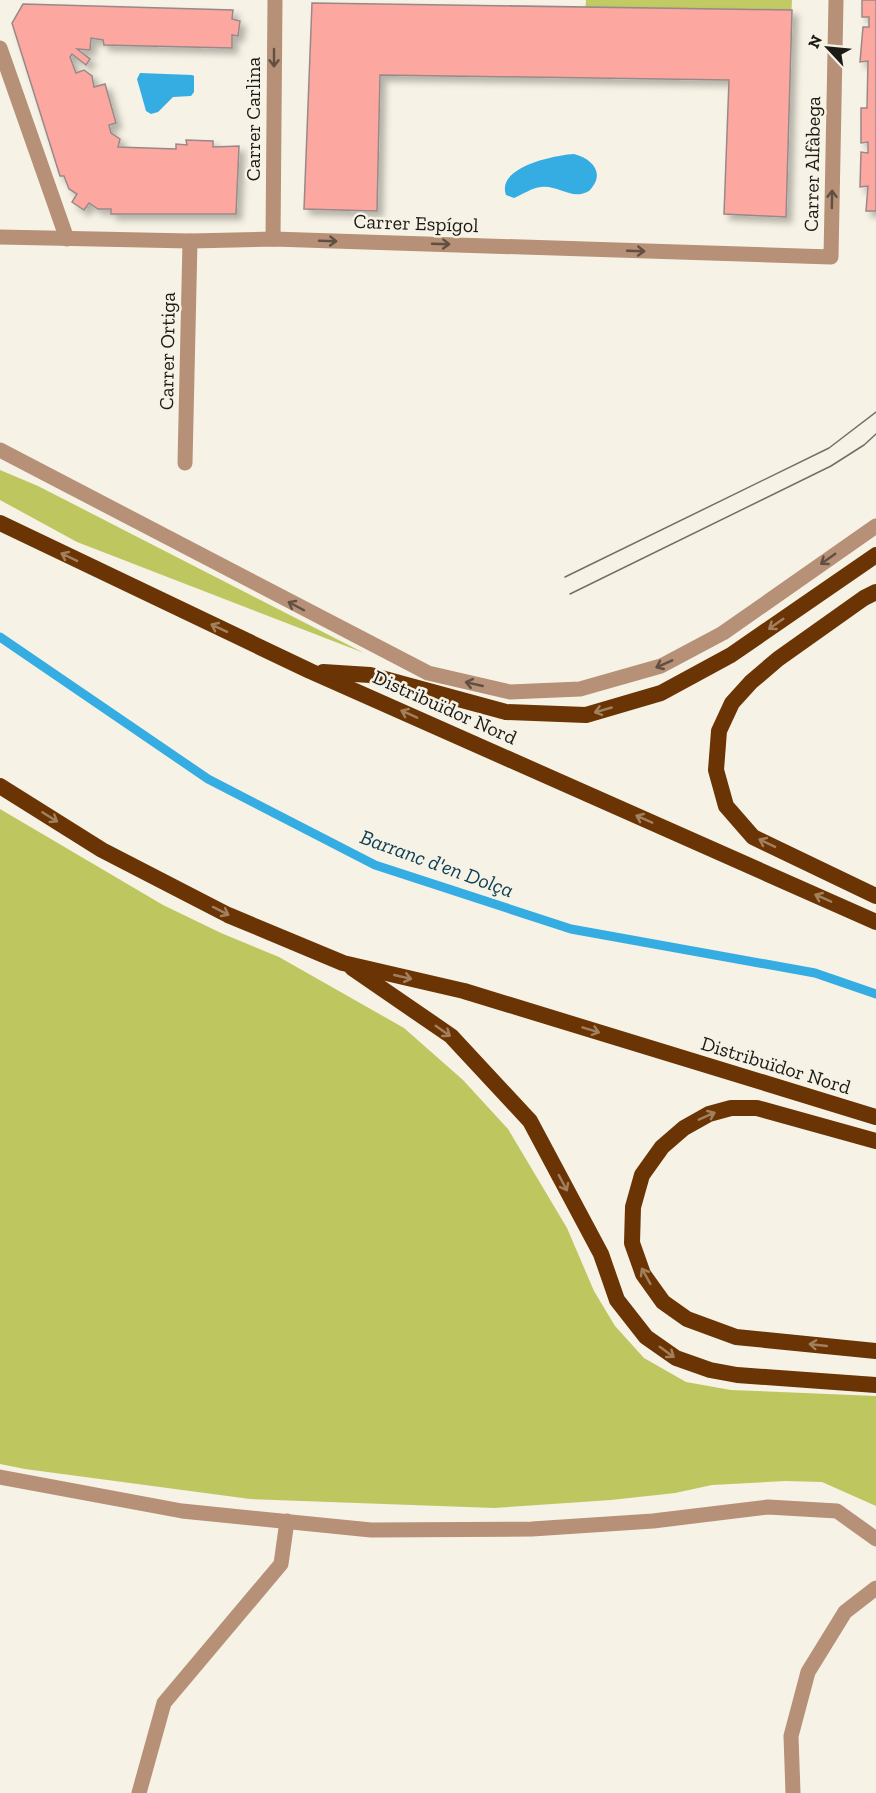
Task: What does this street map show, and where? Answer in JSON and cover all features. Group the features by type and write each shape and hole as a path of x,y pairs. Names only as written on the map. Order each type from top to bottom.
{"highway":[{"name":"Distribuïdor Nord","path":"0,523 310,671 876,922"},
{"path":"310,671 370,675 506,712 586,715 660,693 721,661 876,555"},
{"path":"876,592 864,598 778,659 751,682 732,703 719,730 716,770 726,806 753,837 876,896"},
{"name":"Distribuïdor Nord","path":"0,786 102,850 228,915 343,963 464,991 876,1117"},
{"path":"343,963 451,1036 530,1121 601,1254 617,1300 646,1337 676,1358 710,1370 737,1375 876,1385"},
{"path":"876,1141 757,1108 731,1108 709,1114 684,1128 662,1147 642,1175 633,1207 632,1243 643,1274 663,1302 687,1319 736,1337 876,1351"}],"street":[{"name":"Carrer Carlina","path":"273,239 275,0"},
{"name":"Carrer Alfàbega","path":"831,257 836,0"},
{"path":"0,48 67,239"},
{"name":"Carrer Espígol","path":"0,237 190,241 273,239 831,257"},
{"name":"Carrer Ortiga","path":"185,463 190,241"},
{"path":"0,450 428,673 510,692 580,689 661,666 723,633 876,526"},
{"path":"0,1477 182,1510 371,1530 532,1529 652,1521 768,1507 837,1511 876,1539"},
{"path":"139,1793 164,1703 281,1564 287,1521"},
{"path":"794,1793 791,1736 808,1672 845,1612 876,1588"}],"green space":[{"path":"586,0 792,0 791,21 585,13"},
{"path":"0,470 38,486 364,653 77,542 0,500"},
{"path":"0,809 163,905 221,933 279,957 404,1028 463,1080 508,1129 567,1228 594,1291 615,1326 644,1358 686,1382 731,1390 876,1396 876,1506 822,1482 785,1481 712,1485 675,1493 611,1500 494,1508 250,1499 0,1464"}],"water":[{"path":"140,73 192,75 194,76 194,92 191,96 173,97 158,112 151,114 146,111 137,79"},
{"path":"574,154 592,163 595,168 596,179 589,191 583,194 571,194 554,188 541,187 514,198 506,195 505,185 518,170 541,160"}],"building":[{"path":"862,0 876,0 876,211 866,211 868,186 860,187 861,152 868,153 868,142 861,143 861,108 867,108 868,61 860,62 863,27 869,27 869,17 862,17"},
{"path":"312,3 792,10 786,217 724,214 729,80 380,75 377,211 304,209"},
{"path":"23,4 233,10 232,19 240,21 238,36 232,35 232,48 104,45 103,40 91,38 90,50 77,49 90,59 86,65 72,54 70,57 76,73 84,70 92,76 94,87 105,84 116,123 109,125 111,133 120,139 118,147 176,149 176,144 187,145 186,140 213,141 213,147 239,146 236,214 111,214 111,209 98,209 89,203 84,210 72,202 77,194 69,189 64,176 60,176 12,23"}],"waterway":[{"name":"Barranc d'en Dolça","path":"0,637 208,779 375,865 571,929 815,973 876,994"}],"tram line":[{"path":"565,577 829,448 876,412"},
{"path":"570,594 831,466 864,445 876,434"}]}
